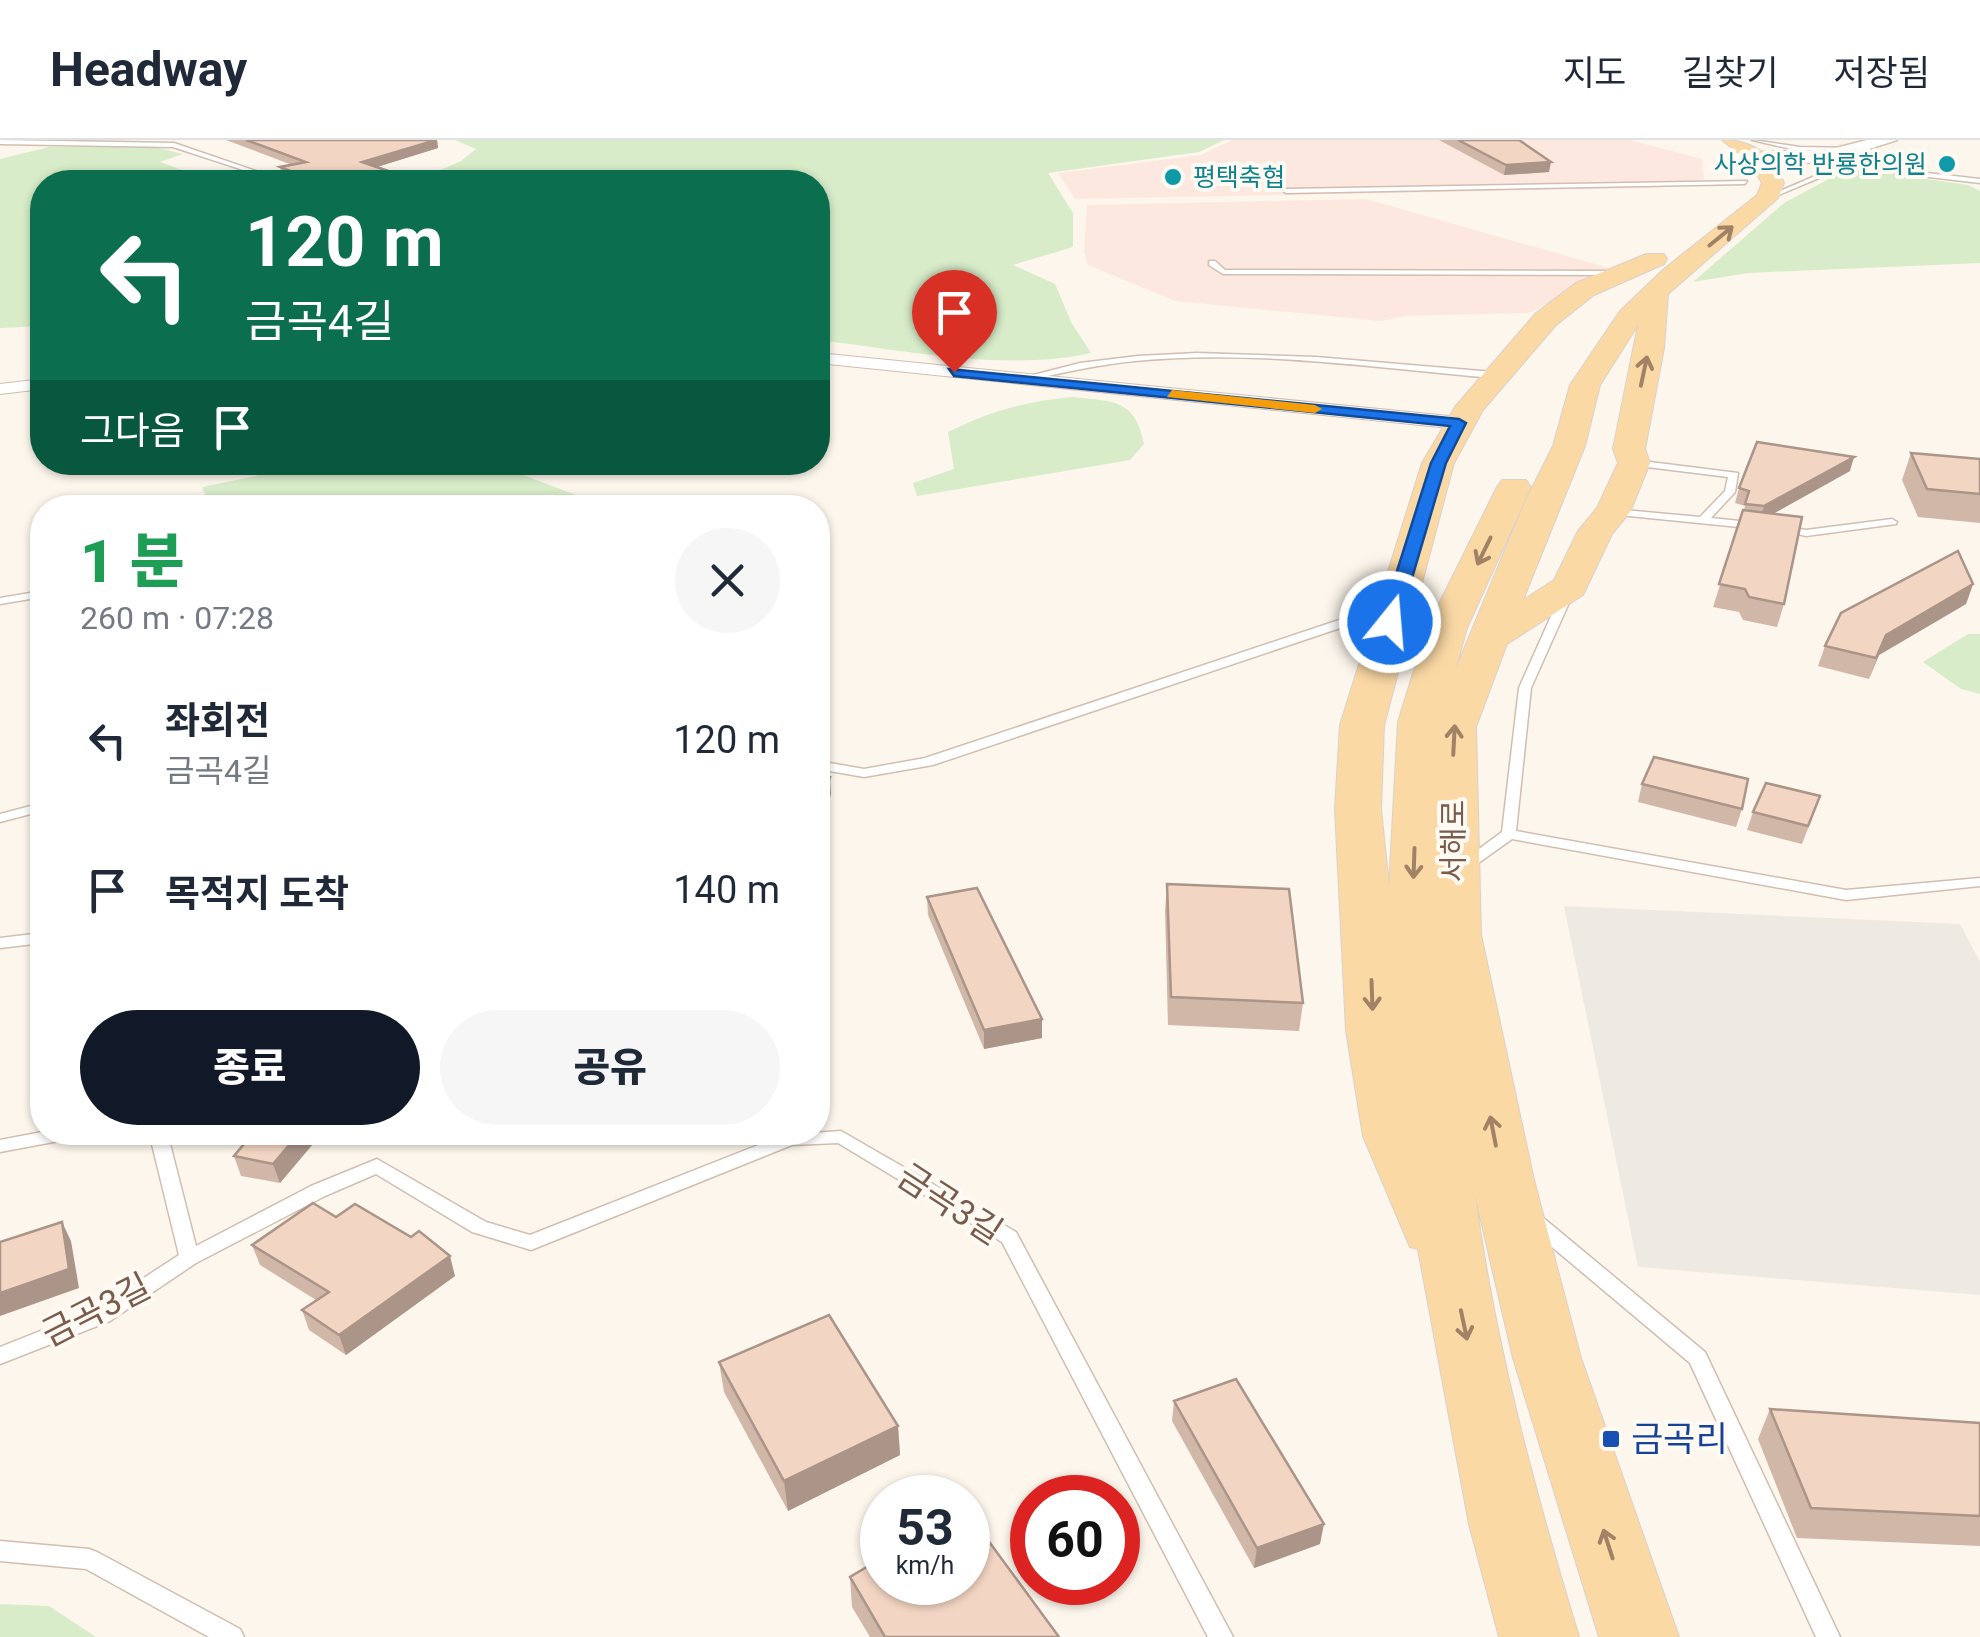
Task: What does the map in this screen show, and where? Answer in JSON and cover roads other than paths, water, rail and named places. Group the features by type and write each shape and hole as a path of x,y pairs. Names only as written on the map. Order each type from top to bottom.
{"main road":[{"path":"1710,140 1749,163 1862,148"},
{"name":"서해로","path":"1539,1637 1507,1524 1453,1275 1413,904 1420,722 1447,628 1505,508 1556,384 1594,318 1749,163"},
{"name":"서해로","path":"1639,1637 1547,1358 1508,1200 1454,934 1454,726 1569,446 1585,385 1630,316 1657,259 1738,198 1749,163"},
{"path":"1453,1275 1393,1136 1374,1030 1358,810 1362,725 1438,463 1459,423 1494,375 1546,319 1657,259"},
{"path":"1488,638 1570,587 1596,531 1614,512 1632,456 1641,374 1650,348 1657,259"}],"street":[{"path":"830,359 1459,423"},
{"path":"0,389 30,385"}],"lane":[{"path":"1749,163 1825,140"},
{"path":"0,142 174,145 249,170"},
{"path":"1800,148 1862,148 1980,181"},
{"path":"1286,191 1749,163 1862,148"},
{"path":"1212,263 1223,272 1657,259"},
{"path":"1022,379 1070,365 1135,355 1222,356 1494,375"},
{"path":"1632,456 1734,475 1730,492 1704,519"},
{"path":"1614,512 1806,532 1892,522"},
{"path":"1509,834 1525,688 1570,587"},
{"path":"0,600 30,596"},
{"path":"830,767 864,774 928,762 1348,621 1390,622"},
{"path":"0,818 30,810"},
{"path":"1454,874 1509,834 1846,895 1980,882"},
{"path":"0,943 30,939"},
{"name":"금곡3길","path":"830,1137 841,1137 1009,1238 1221,1637"},
{"path":"0,1146 30,1140"},
{"path":"161,1145 188,1258"},
{"name":"금곡3길","path":"0,1356 103,1315 188,1258 318,1191 377,1166 479,1227 531,1242 775,1145"},
{"path":"1508,1200 1698,1358 1828,1637"},
{"path":"0,1551 89,1560 232,1637"}],"place":[{"name":"사상의학 반룡한의원","path":"1947,164"},
{"name":"평택축협","path":"1173,177"},
{"name":"금곡리","path":"1611,1439"}]}
